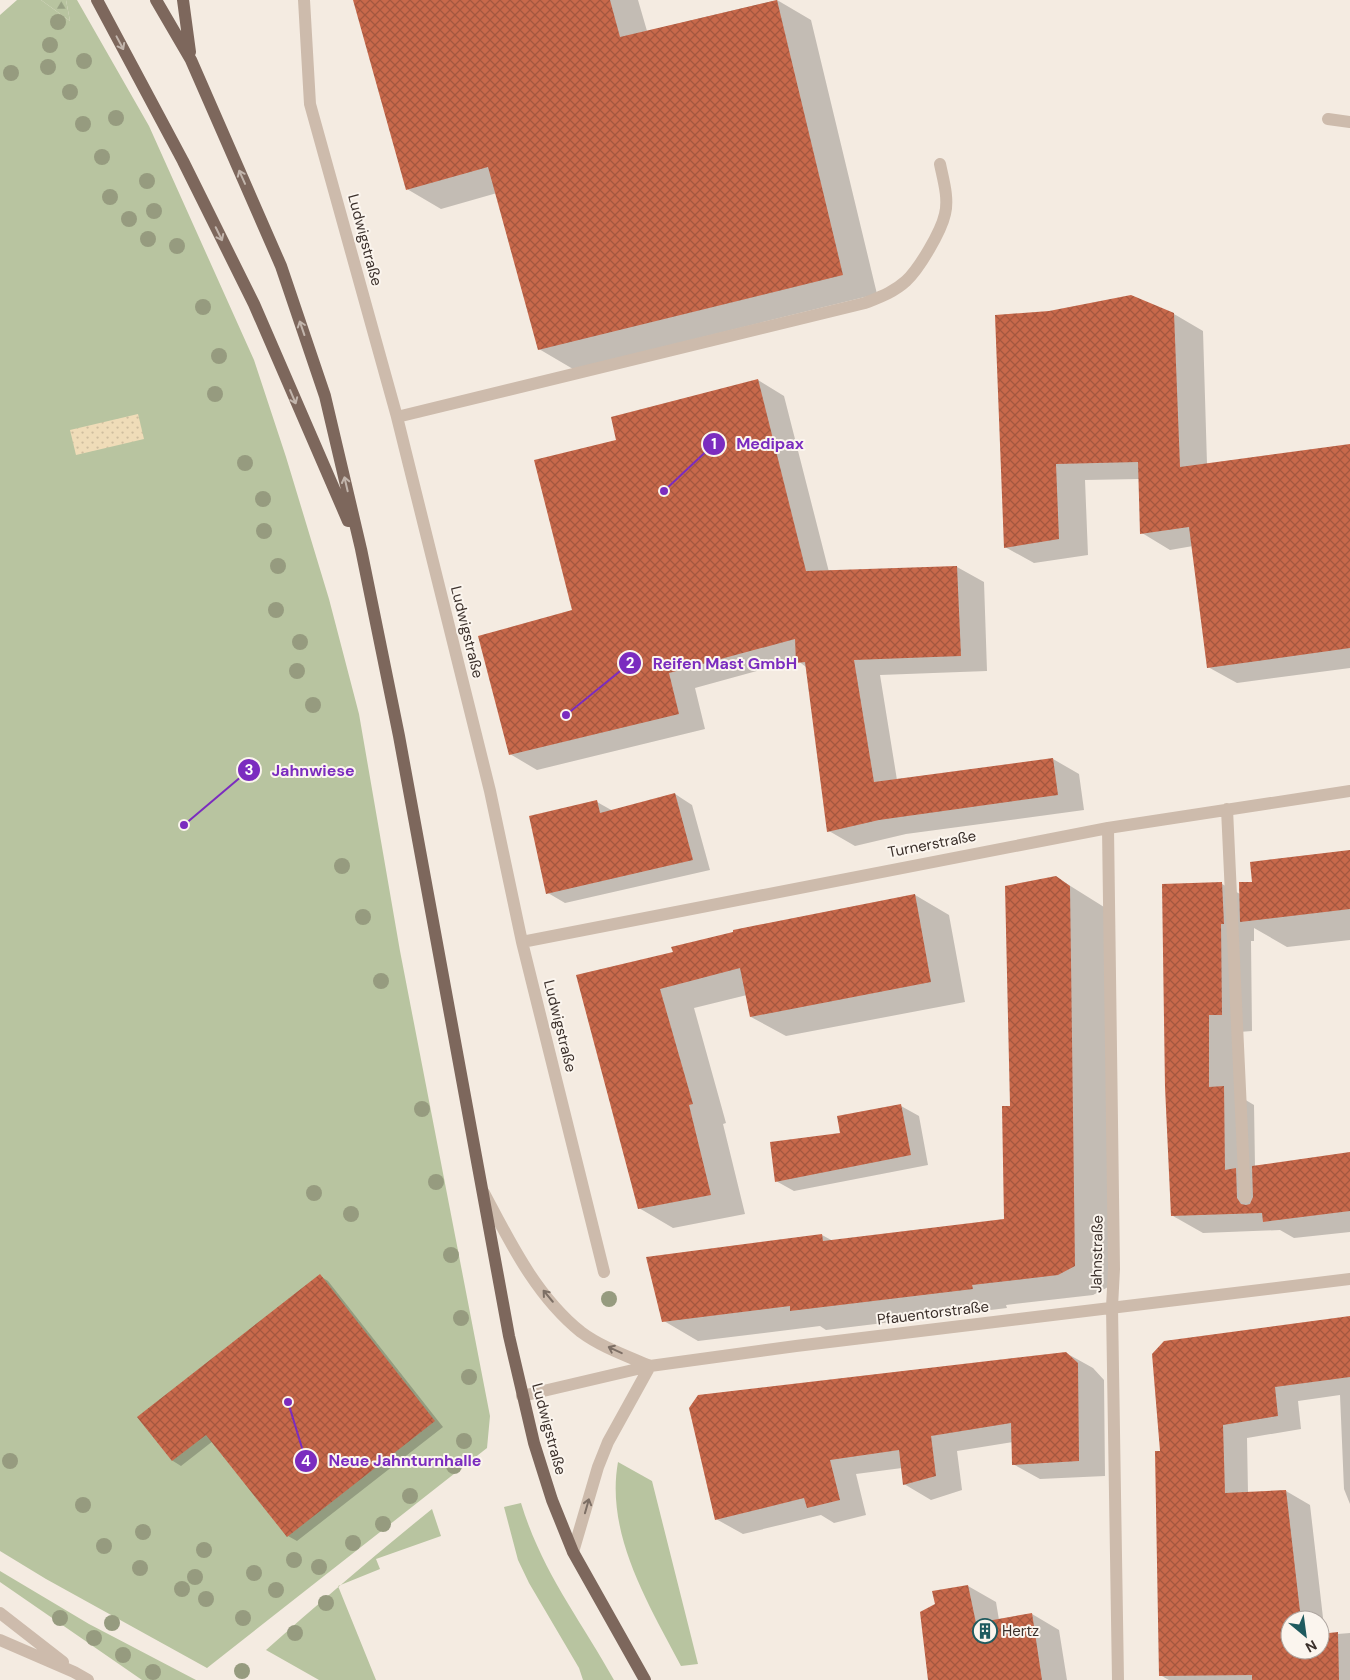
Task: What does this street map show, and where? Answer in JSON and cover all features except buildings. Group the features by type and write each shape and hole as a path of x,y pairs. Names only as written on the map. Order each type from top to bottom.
{"main road":[{"name":"Ludwigstraße","path":"97,0 183,161 254,304 361,549"},
{"name":"Ludwigstraße","path":"156,0 191,60 281,266 325,396 361,549 399,736 484,1191 509,1336 522,1396 534,1443 550,1492 574,1552 645,1680"},
{"path":"183,0 191,60"}],"street":[{"name":"Ludwigstraße","path":"304,0 310,104 397,417 490,791 522,942 604,1272"},
{"path":"1328,119 1350,122"},
{"path":"397,417 865,303 889,294 907,281 922,260 945,214 945,189 940,164"},
{"name":"Turnerstraße","path":"522,942 1108,828 1350,791"},
{"path":"1226,809 1245,1197"},
{"name":"Jahnstraße","path":"1108,828 1114,1269 1112,1306 1118,1680"},
{"path":"484,1191 517,1256 564,1316 581,1332 599,1343 650,1366 608,1442 598,1467 574,1552"},
{"name":"Pfauentorstraße","path":"522,1396 650,1366 1112,1306 1350,1279"},
{"path":"0,1613 74,1672"},
{"path":"0,1640 88,1680"}],"green space":[{"path":"17,0 41,0 70,21 66,0 77,0 149,126 254,360 329,599 359,714 400,951 490,1416 487,1448 207,1668 46,1579 0,1551 0,15"},
{"path":"41,0 66,0 70,21"},
{"path":"618,1462 652,1481 698,1664 681,1666 656,1619 633,1568 618,1516 616,1489"},
{"path":"521,1503 530,1528 551,1573 614,1680 583,1680 579,1668 529,1583 518,1560 504,1507"},
{"path":"432,1509 441,1536 376,1559 380,1569 341,1585"},
{"path":"0,1571 89,1624 196,1680 142,1680 0,1582"},
{"path":"338,1587 376,1680 319,1680 266,1650"}],"sand":[{"path":"138,414 144,439 76,455 70,430"}],"place":[{"name":"Medipax","path":"664,491"},
{"name":"Reifen Mast GmbH","path":"566,715"},
{"name":"Jahnwiese","path":"184,825"},
{"name":"Neue Jahnturnhalle","path":"288,1402"},
{"name":"Hertz","path":"985,1631"}]}
